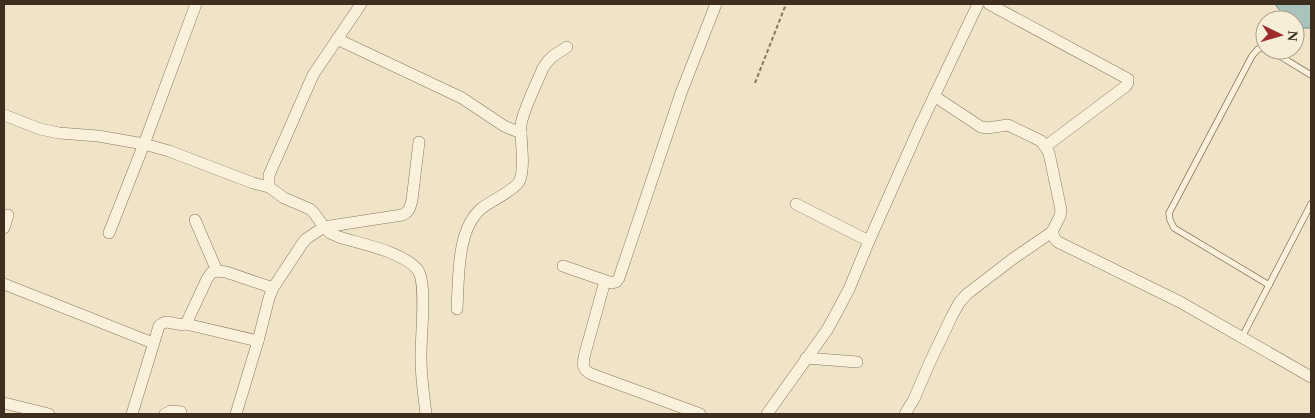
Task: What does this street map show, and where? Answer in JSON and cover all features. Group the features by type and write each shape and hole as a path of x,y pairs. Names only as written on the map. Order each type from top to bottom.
{"street":[{"path":"108,233 144,144 196,4"},
{"path":"269,187 269,175 305,91 321,62 361,4"},
{"path":"563,266 612,283 616,282 619,278 681,93 716,4"},
{"path":"767,414 827,330 849,289 934,96 978,4"},
{"path":"989,4 1128,79 1126,86 1046,146"},
{"path":"337,39 462,98 504,126 521,133"},
{"path":"457,309 460,254 469,225 481,208 519,182 523,117 543,68 553,56 567,47"},
{"path":"905,414 960,303 967,294 1052,232 1061,210 1049,153 1041,141 1008,125 981,127 934,96"},
{"path":"4,115 40,129 59,133 98,136 144,144 169,151 253,183 269,187 284,198 310,210 330,233 339,238 395,254 412,264 422,277 420,360 426,414"},
{"path":"236,414 269,298 273,288 302,244 306,239 324,227 407,213 412,200 419,142"},
{"path":"796,204 869,241"},
{"path":"4,228 8,215"},
{"path":"195,220 217,270"},
{"path":"1052,232 1058,242 1180,302 1311,377"},
{"path":"186,324 207,279 217,270 273,288"},
{"path":"605,281 584,357 583,366 585,371 642,394 700,414"},
{"path":"4,284 153,343"},
{"path":"145,414 132,413 153,343 162,322 186,324 258,341"},
{"path":"806,358 857,362"},
{"path":"4,403 48,414"},
{"path":"165,414 171,411 181,412"}],"lane":[{"path":"1255,52 1170,213 1170,220 1174,228 1269,285"},
{"path":"1286,60 1311,75"},
{"path":"1242,337 1311,204"}],"path":[{"path":"754,82 786,4"}],"water":[{"path":"1275,4 1311,4 1311,28 1305,28 1305,10 1280,10"}]}
